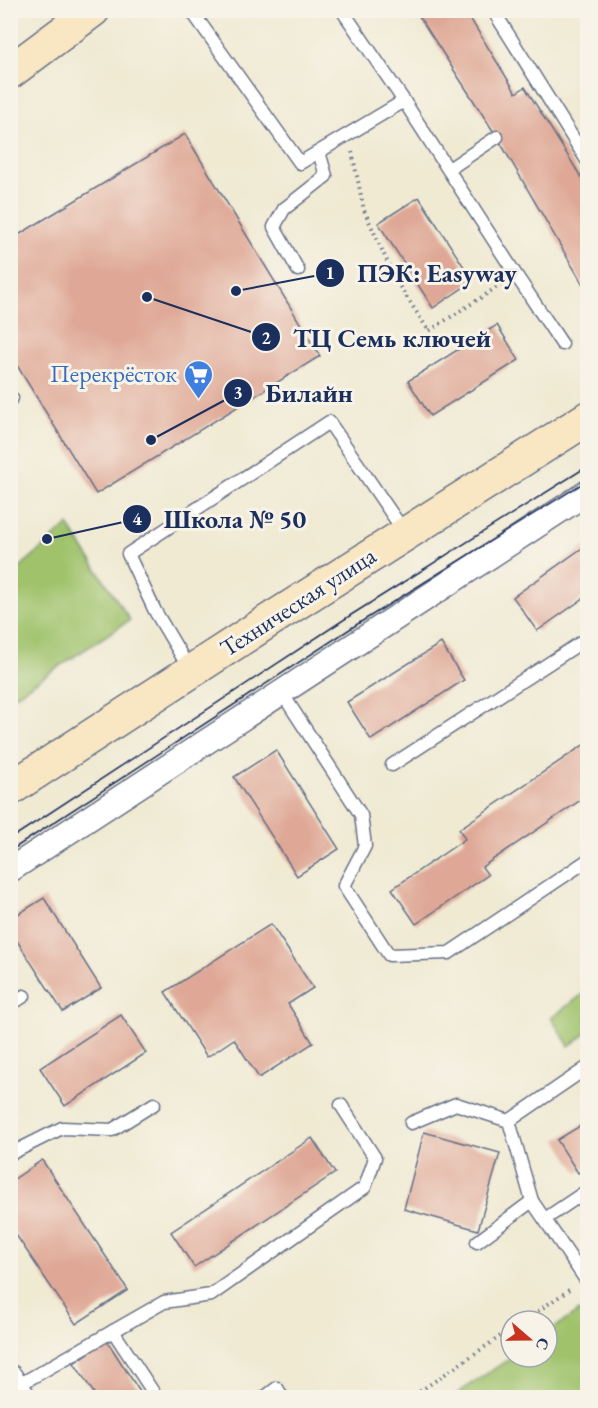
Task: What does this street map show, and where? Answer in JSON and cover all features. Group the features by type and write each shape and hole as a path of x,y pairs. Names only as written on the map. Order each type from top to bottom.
{"main road":[{"path":"10,72 93,10"},
{"name":"Техническая улица","path":"10,789 405,533 588,418"}],"street":[{"path":"10,870 588,492"}],"lane":[{"path":"191,10 300,163 404,101"},
{"path":"342,10 449,169 562,344"},
{"path":"493,10 588,162"},
{"path":"449,169 496,137"},
{"path":"298,270 274,227 284,209 326,176 319,152"},
{"path":"191,671 155,611 128,554 329,422 405,533"},
{"path":"392,765 588,639"},
{"path":"282,693 361,815 365,846 344,886 389,955 449,953 588,860"},
{"path":"10,1005 24,996"},
{"path":"509,1121 588,1066"},
{"path":"11,1153 62,1128 112,1130 154,1104"},
{"path":"411,1123 456,1104 509,1121"},
{"path":"17,1387 164,1302 211,1295 365,1187 375,1158 341,1105"},
{"path":"509,1121 531,1201 586,1281"},
{"path":"545,1219 588,1190"},
{"path":"477,1242 531,1201"},
{"path":"113,1331 158,1398"},
{"path":"264,1398 277,1388 283,1398"}],"path":[{"path":"349,134 364,210 396,281 429,331 516,275"},
{"path":"542,1309 586,1281"},
{"path":"410,1398 499,1337"}],"green space":[{"path":"68,525 130,620 11,698 11,575"},
{"path":"587,991 587,1033 569,1046 551,1018"},
{"path":"579,1311 587,1322 587,1397 452,1397 499,1366 499,1369 559,1369 559,1325"}],"building":[{"path":"415,10 465,10 516,93 525,87 588,188 588,293 497,137"},
{"path":"185,134 320,356 96,494 10,354 10,240"},
{"path":"419,197 473,281 433,308 378,223"},
{"path":"497,325 519,360 430,416 408,381"},
{"path":"588,544 588,595 537,631 513,597"},
{"path":"441,643 464,680 371,740 347,702"},
{"path":"588,742 588,795 482,867 488,875 416,924 392,889 465,839 459,829"},
{"path":"276,750 339,849 297,876 234,777"},
{"path":"44,898 101,988 63,1012 10,930 10,919"},
{"path":"271,924 313,988 288,1004 313,1043 259,1078 234,1039 207,1057 165,992"},
{"path":"121,1015 146,1053 65,1106 40,1068"},
{"path":"588,1121 588,1167 578,1173 557,1140"},
{"path":"424,1132 500,1153 478,1230 404,1209"},
{"path":"312,1138 335,1173 194,1267 171,1232"},
{"path":"42,1160 128,1290 76,1324 10,1226 10,1182"},
{"path":"107,1341 144,1398 97,1398 74,1363"}],"tram line":[{"path":"10,839 351,615 588,466"},
{"path":"10,851 356,625 588,480"}],"place":[{"name":"ПЭК: Easyway","path":"236,291"},
{"name":"ТЦ Семь ключей","path":"147,297"},
{"name":"Перекрёсток","path":"198,400"},
{"name":"Билайн","path":"151,440"},
{"name":"Школа № 50","path":"47,539"}]}
